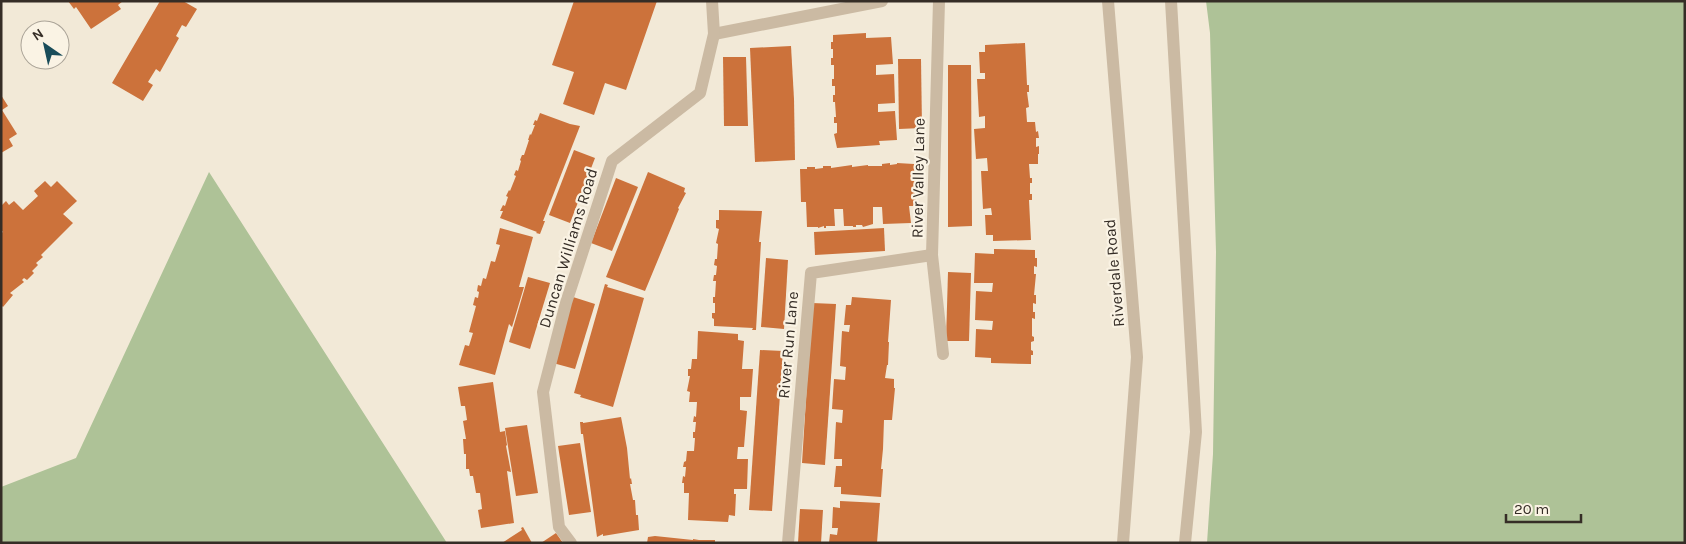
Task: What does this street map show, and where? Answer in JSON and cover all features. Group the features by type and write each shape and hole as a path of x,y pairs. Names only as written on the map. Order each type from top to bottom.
{"street":[{"name":"Duncan Williams Road","path":"571,543 559,526 543,392 566,303 612,161 700,93 714,34 712,1"},
{"path":"714,34 882,1"},
{"name":"River Valley Lane","path":"939,1 932,255 943,354"},
{"name":"Riverdale Road","path":"1108,1 1137,357 1123,543"},
{"path":"1171,1 1196,432 1185,543"},
{"name":"River Run Lane","path":"788,543 811,273 932,255"}],"green space":[{"path":"1206,1 1685,1 1685,543 1207,543 1213,454 1216,252 1210,33"},
{"path":"209,172 447,543 1,543 1,487 76,458"}],"building":[{"path":"68,1 123,1 118,5 121,9 91,29 76,7 74,9"},
{"path":"160,1 183,1 197,9 186,27 182,25 176,36 179,38 160,72 156,69 148,82 153,85 143,101 112,83"},
{"path":"574,1 657,1 626,90 605,83 594,115 563,104 574,72 552,65"},
{"path":"866,33 866,38 891,37 893,64 876,65 876,75 894,74 895,103 878,104 878,112 895,111 897,140 879,141 880,145 837,148 834,134 837,133 837,123 834,123 834,117 836,117 835,102 833,102 835,86 832,86 834,65 831,65 833,49 831,49 831,42 833,42 833,35"},
{"path":"1025,43 1027,85 1029,85 1029,92 1027,92 1029,107 1026,108 1027,122 1035,122 1039,138 1036,138 1036,147 1039,146 1038,164 1029,164 1030,178 1032,178 1030,194 1032,194 1032,200 1029,200 1031,240 993,241 993,235 986,235 985,215 992,215 991,208 983,209 981,171 988,171 987,158 976,159 974,129 985,128 985,116 979,117 977,79 985,79 985,73 980,73 979,52 985,52 985,45"},
{"path":"791,46 795,160 755,162 750,48"},
{"path":"723,57 746,57 748,126 724,126"},
{"path":"898,59 921,59 922,128 899,129"},
{"path":"948,65 971,65 972,226 948,227"},
{"path":"1,95 8,106 2,110 17,134 9,139 13,146 1,153"},
{"path":"540,113 580,126 543,221 545,221 540,234 500,218 503,211 500,211 503,205 505,206 508,197 506,196 516,176 514,175 516,170 518,171 520,160 522,155 524,155 530,134 535,125 533,125 535,120 537,121"},
{"path":"574,150 595,158 570,223 549,215"},
{"path":"890,163 890,165 897,163 914,164 916,206 909,206 911,223 883,224 882,207 873,207 873,224 863,227 862,225 856,225 856,227 844,226 843,209 834,209 835,226 826,226 826,228 824,226 818,228 807,227 806,202 801,202 800,169 807,169 807,167 823,168 823,166 831,166 831,168 852,165 852,167 882,166 882,164"},
{"path":"648,172 685,188 684,192 686,193 678,208 645,291 606,277"},
{"path":"616,178 638,187 612,251 591,243"},
{"path":"45,181 51,187 57,181 77,201 63,214 73,223 41,255 43,257 36,263 38,265 32,271 34,273 27,280 24,278 22,280 24,282 10,293 13,295 3,307 1,305 1,233 3,232 1,230 1,206 6,201 9,205 14,201 23,210 38,196 34,191"},
{"path":"719,210 762,211 756,330 752,330 753,328 714,326 712,313 715,313 713,297 715,297 716,281 713,281 717,266 714,265 715,259 717,259 718,244 716,243 719,229 716,228 716,220 719,220"},
{"path":"500,228 533,237 519,287 524,287 512,327 509,324 495,375 459,365 465,345 469,346 473,333 469,332 476,306 473,305 475,297 478,298 478,285 481,286 483,278 486,279 491,261 495,262 500,245 496,244"},
{"path":"884,228 885,251 815,255 814,232"},
{"path":"994,249 1035,250 1035,258 1037,258 1037,267 1034,266 1034,274 1036,274 1034,295 1036,295 1036,304 1033,303 1035,319 1032,318 1032,336 1034,341 1031,342 1033,355 1031,355 1031,364 991,363 991,358 975,357 976,329 992,330 993,321 975,320 976,291 992,292 993,283 974,283 975,253 994,254"},
{"path":"766,258 788,260 784,329 761,327"},
{"path":"948,272 971,273 969,341 946,341"},
{"path":"528,277 550,283 530,349 509,342"},
{"path":"605,284 608,285 607,287 644,298 613,407 580,397 581,395 574,393"},
{"path":"573,297 595,304 575,369 553,363"},
{"path":"852,297 891,300 888,365 885,378 894,379 895,388 892,420 884,420 881,497 841,494 841,487 834,487 836,466 842,466 842,459 834,459 836,422 842,423 843,410 832,409 834,379 845,380 846,367 840,366 842,331 849,332 850,325 844,325 846,305 851,305"},
{"path":"812,303 836,304 825,465 802,463"},
{"path":"698,331 738,334 738,340 744,341 742,369 753,369 751,397 740,397 740,410 747,411 744,447 738,447 737,459 748,459 747,489 734,489 734,494 736,494 735,516 729,515 728,522 688,520 689,493 684,493 684,483 682,483 683,476 685,477 686,467 683,467 687,451 694,451 695,438 693,438 693,432 695,432 696,422 693,422 694,416 696,417 697,402 689,402 690,392 687,391 690,376 688,376 688,369 691,369 692,359 697,359"},
{"path":"760,350 783,351 772,511 749,510"},
{"path":"493,382 500,432 505,431 511,472 507,471 514,523 481,528 478,510 482,509 480,493 476,493 473,476 470,476 469,469 466,469 463,439 466,439 463,421 467,420 465,406 461,406 458,387"},
{"path":"621,417 632,484 630,484 633,500 635,500 636,515 638,515 639,530 603,536 603,534 597,537 580,422"},
{"path":"527,425 538,493 516,496 505,428"},
{"path":"580,443 591,512 569,515 558,446"},
{"path":"840,501 880,503 877,543 829,543 830,534 837,535 838,528 832,528 833,507 840,508"},
{"path":"800,509 823,510 821,543 798,543"},
{"path":"523,527 532,543 502,543 522,530 521,528"},
{"path":"556,533 563,543 541,543"},
{"path":"648,537 715,540 715,543 647,543"}]}
